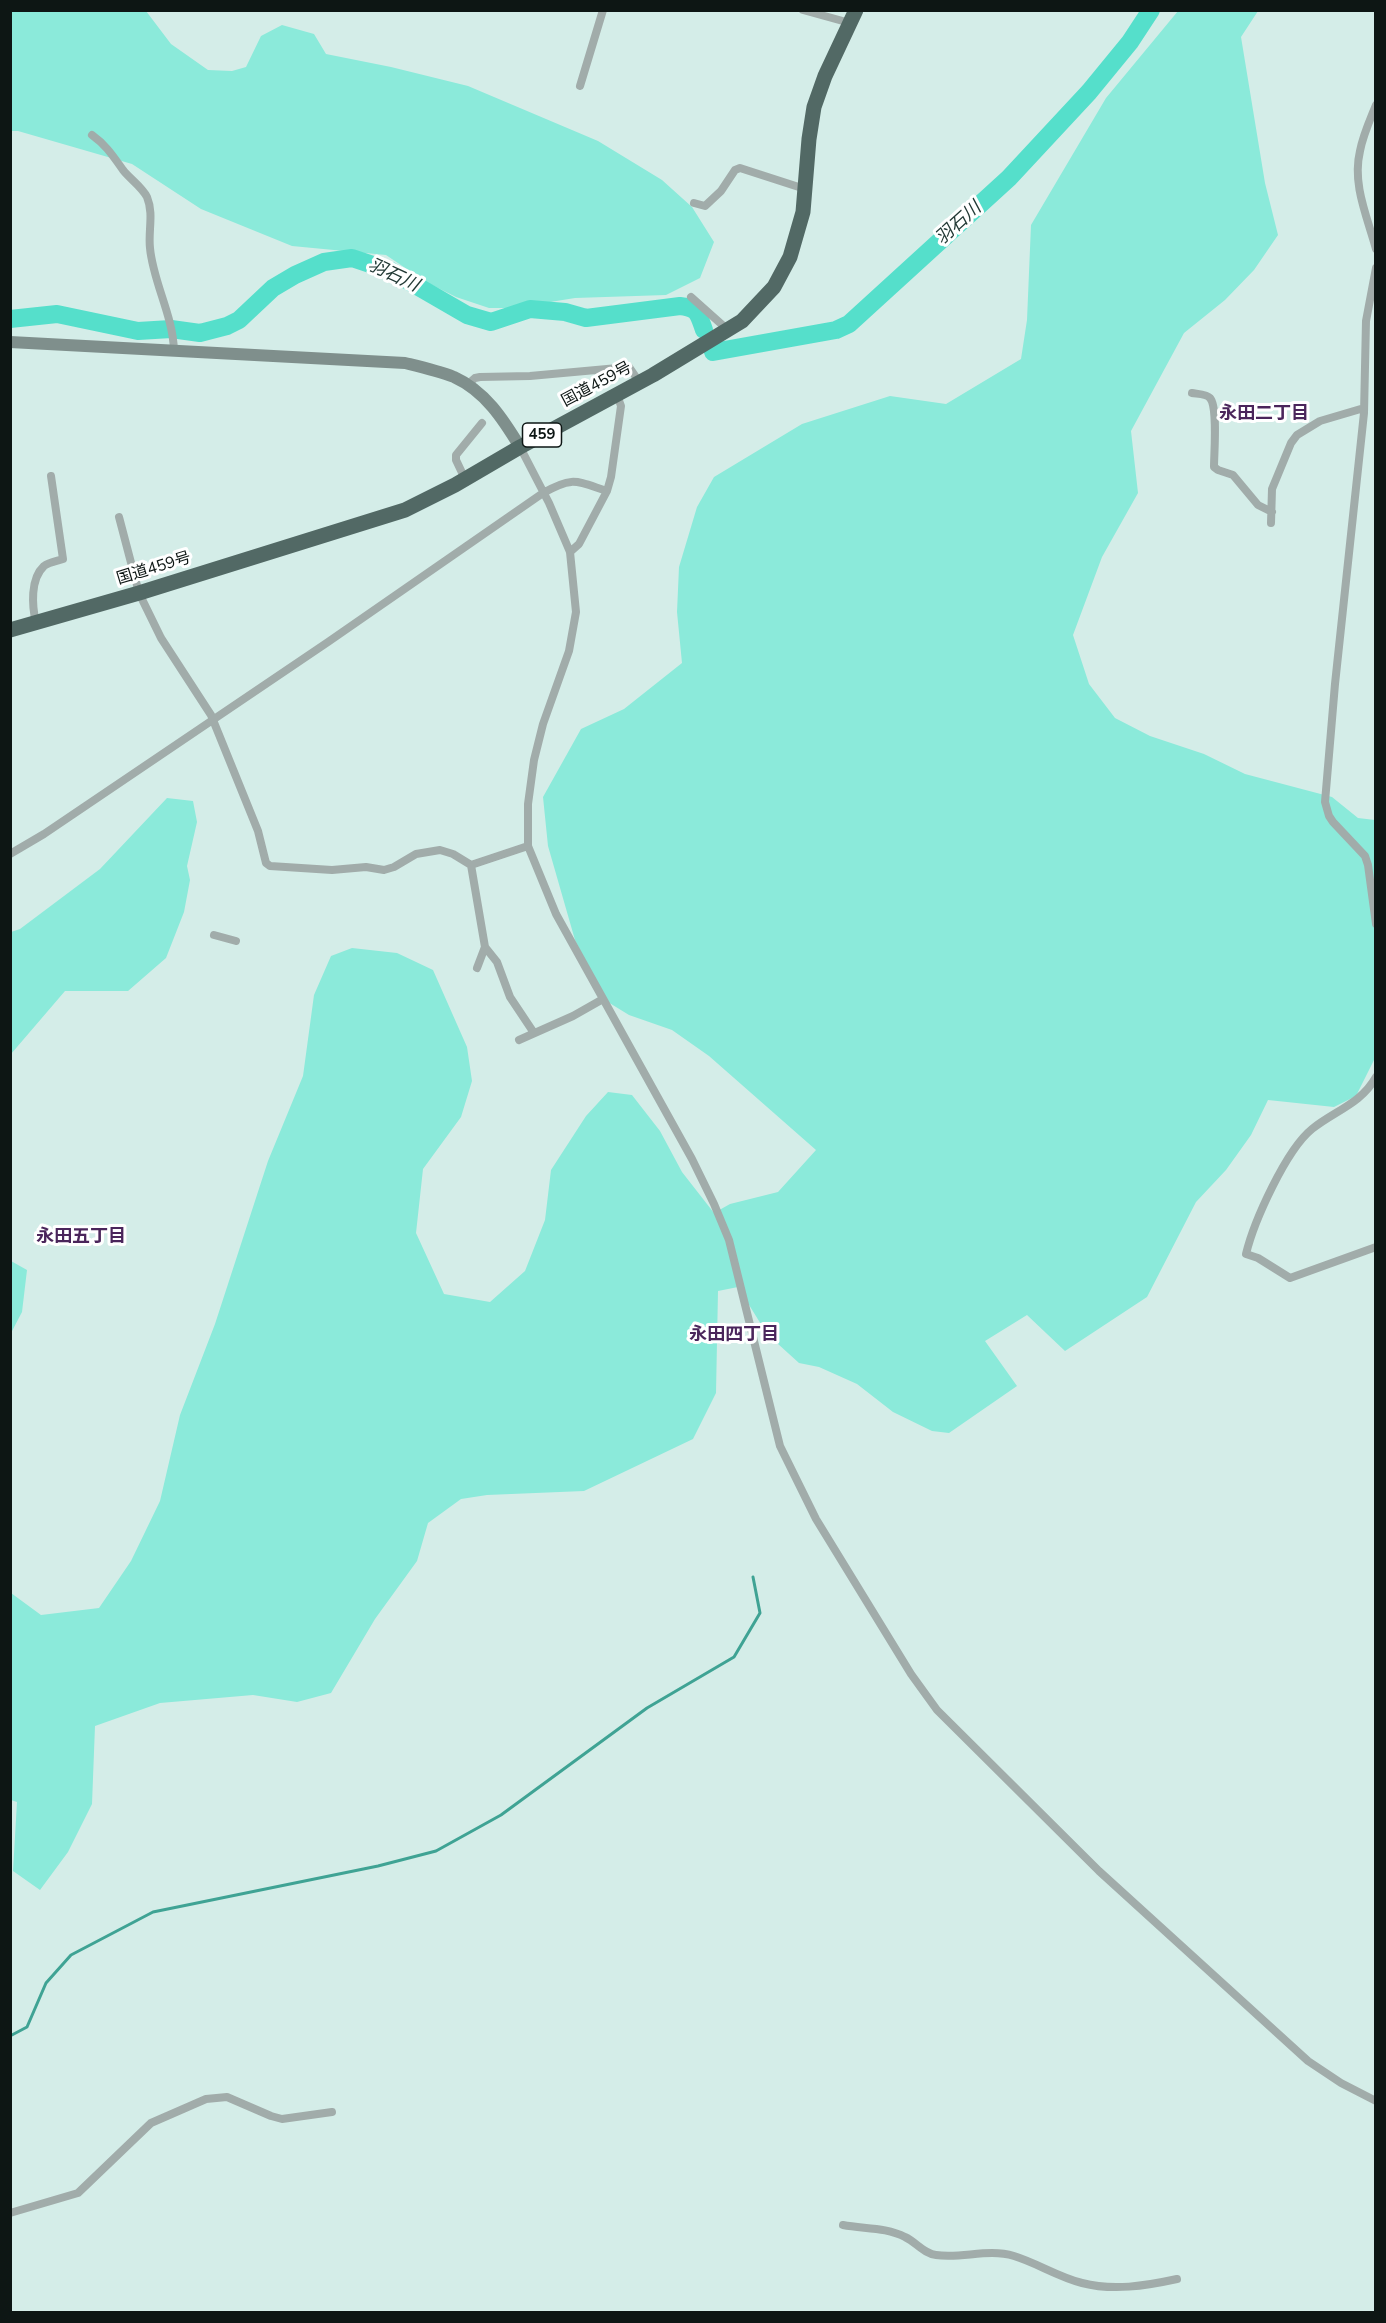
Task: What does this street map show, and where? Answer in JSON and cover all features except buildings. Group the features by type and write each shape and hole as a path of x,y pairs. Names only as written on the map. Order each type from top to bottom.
{"highway":[{"name":"国道459号","path":"10,630 139,593 405,510 640,383 742,321 774,287 790,257 803,212 814,107 825,76 853,17"}],"street":[{"path":"580,86 603,10"},
{"path":"803,10 853,17"},
{"path":"1376,105 1364,134 1358,168 1360,195 1376,249"},
{"path":"92,135 105,144 123,170 146,194 152,216 150,250 171,323 174,351"},
{"path":"694,203 705,206 721,190 735,170 740,168 805,189"},
{"path":"1376,268 1366,321 1364,408 1325,802 1333,822 1365,856 1376,924"},
{"path":"691,297 728,330"},
{"path":"10,342 405,363 454,378 467,385 479,393 501,416 520,447 570,552 576,612 573,634 563,670 543,724 534,760 528,804 528,846 556,914 692,1159 729,1240 780,1446 816,1519 911,1674 937,1710 1099,1871 1308,2061 1341,2083 1376,2101"},
{"path":"467,385 480,377 530,376 629,367 640,383"},
{"path":"1192,393 1209,397 1212,400 1214,467 1233,475 1258,505 1272,512"},
{"path":"570,552 579,544 607,491 621,406 616,395"},
{"path":"1271,523 1272,489 1291,443 1297,435 1320,420 1364,408"},
{"path":"465,479 456,455 482,423"},
{"path":"36,623 33,606 39,573 50,563 63,559 51,476"},
{"path":"10,854 213,719 543,493 568,481 607,491"},
{"path":"119,517 139,593 161,638 213,719 258,831 266,863 270,866 332,870 366,867 384,870 416,854 440,850 453,854 471,865 485,947 497,962 510,996 534,1033"},
{"path":"471,865 528,846"},
{"path":"214,935 237,941"},
{"path":"477,968 485,947"},
{"path":"519,1040 573,1016 603,999"},
{"path":"1376,1077 1357,1100 1312,1129 1300,1141 1269,1194 1246,1254 1258,1258 1290,1278 1376,1247"},
{"path":"10,2213 78,2193 151,2123 206,2099 226,2097 282,2119 332,2112"},
{"path":"843,2225 892,2232 907,2238 934,2255 988,2252 1013,2255 1080,2283 1105,2287 1151,2284 1177,2279"}],"green space":[{"path":"11,11 146,11 171,44 208,70 232,71 246,67 261,36 282,25 314,34 326,54 468,86 598,141 662,180 692,207 714,242 700,278 666,295 575,298 513,308 489,308 456,297 426,282 386,255 292,246 201,209 132,164 18,131 11,131"},
{"path":"1178,11 1258,11 1241,37 1265,183 1278,235 1254,270 1225,300 1184,333 1131,431 1138,493 1102,557 1073,635 1089,684 1115,718 1150,736 1204,754 1245,774 1332,797 1358,818 1375,820 1375,1058 1356,1096 1334,1107 1268,1100 1251,1135 1226,1170 1196,1202 1147,1297 1065,1351 1027,1315 985,1341 1017,1386 949,1433 932,1431 893,1412 857,1384 819,1367 799,1363 767,1334 738,1287 718,1291 716,1393 693,1439 584,1491 487,1495 461,1499 428,1523 417,1561 375,1619 331,1693 297,1702 253,1695 160,1703 95,1726 92,1804 68,1852 40,1890 13,1871 17,1802 11,1800 11,1593 41,1615 99,1608 131,1561 160,1501 180,1415 215,1324 268,1161 303,1076 314,995 331,956 352,948 397,953 433,970 467,1047 472,1081 461,1117 423,1169 416,1233 444,1294 490,1302 525,1271 545,1220 551,1170 586,1116 608,1092 632,1095 660,1131 682,1172 714,1213 730,1204 778,1192 816,1150 709,1056 672,1030 629,1015 603,999 575,940 548,846 543,797 581,729 624,709 682,663 677,612 679,567 697,507 714,477 802,424 890,396 946,404 1021,359 1027,320 1031,225 1106,98"},
{"path":"167,798 193,801 197,822 187,866 190,880 184,912 166,958 128,991 65,991 11,1054 11,932 20,929 100,869"},
{"path":"11,1261 27,1270 22,1312 11,1333"}],"waterway":[{"name":"羽石川","path":"713,352 836,330 849,324 1009,178 1089,92 1130,42 1151,10"},
{"name":"羽石川","path":"10,319 57,314 138,331 171,329 200,333 227,326 239,320 273,288 295,275 324,262 352,258 391,271 467,315 491,322 530,309 565,312 586,318 680,306 694,310 704,330"},
{"path":"10,2036 27,2027 46,1983 71,1955 153,1912 378,1866 436,1851 501,1815 647,1708 734,1657 760,1613 753,1577"}],"district":[{"name":"永田二丁目","path":"1264,415"},
{"name":"永田五丁目","path":"81,1238"},
{"name":"永田四丁目","path":"734,1336"}]}
